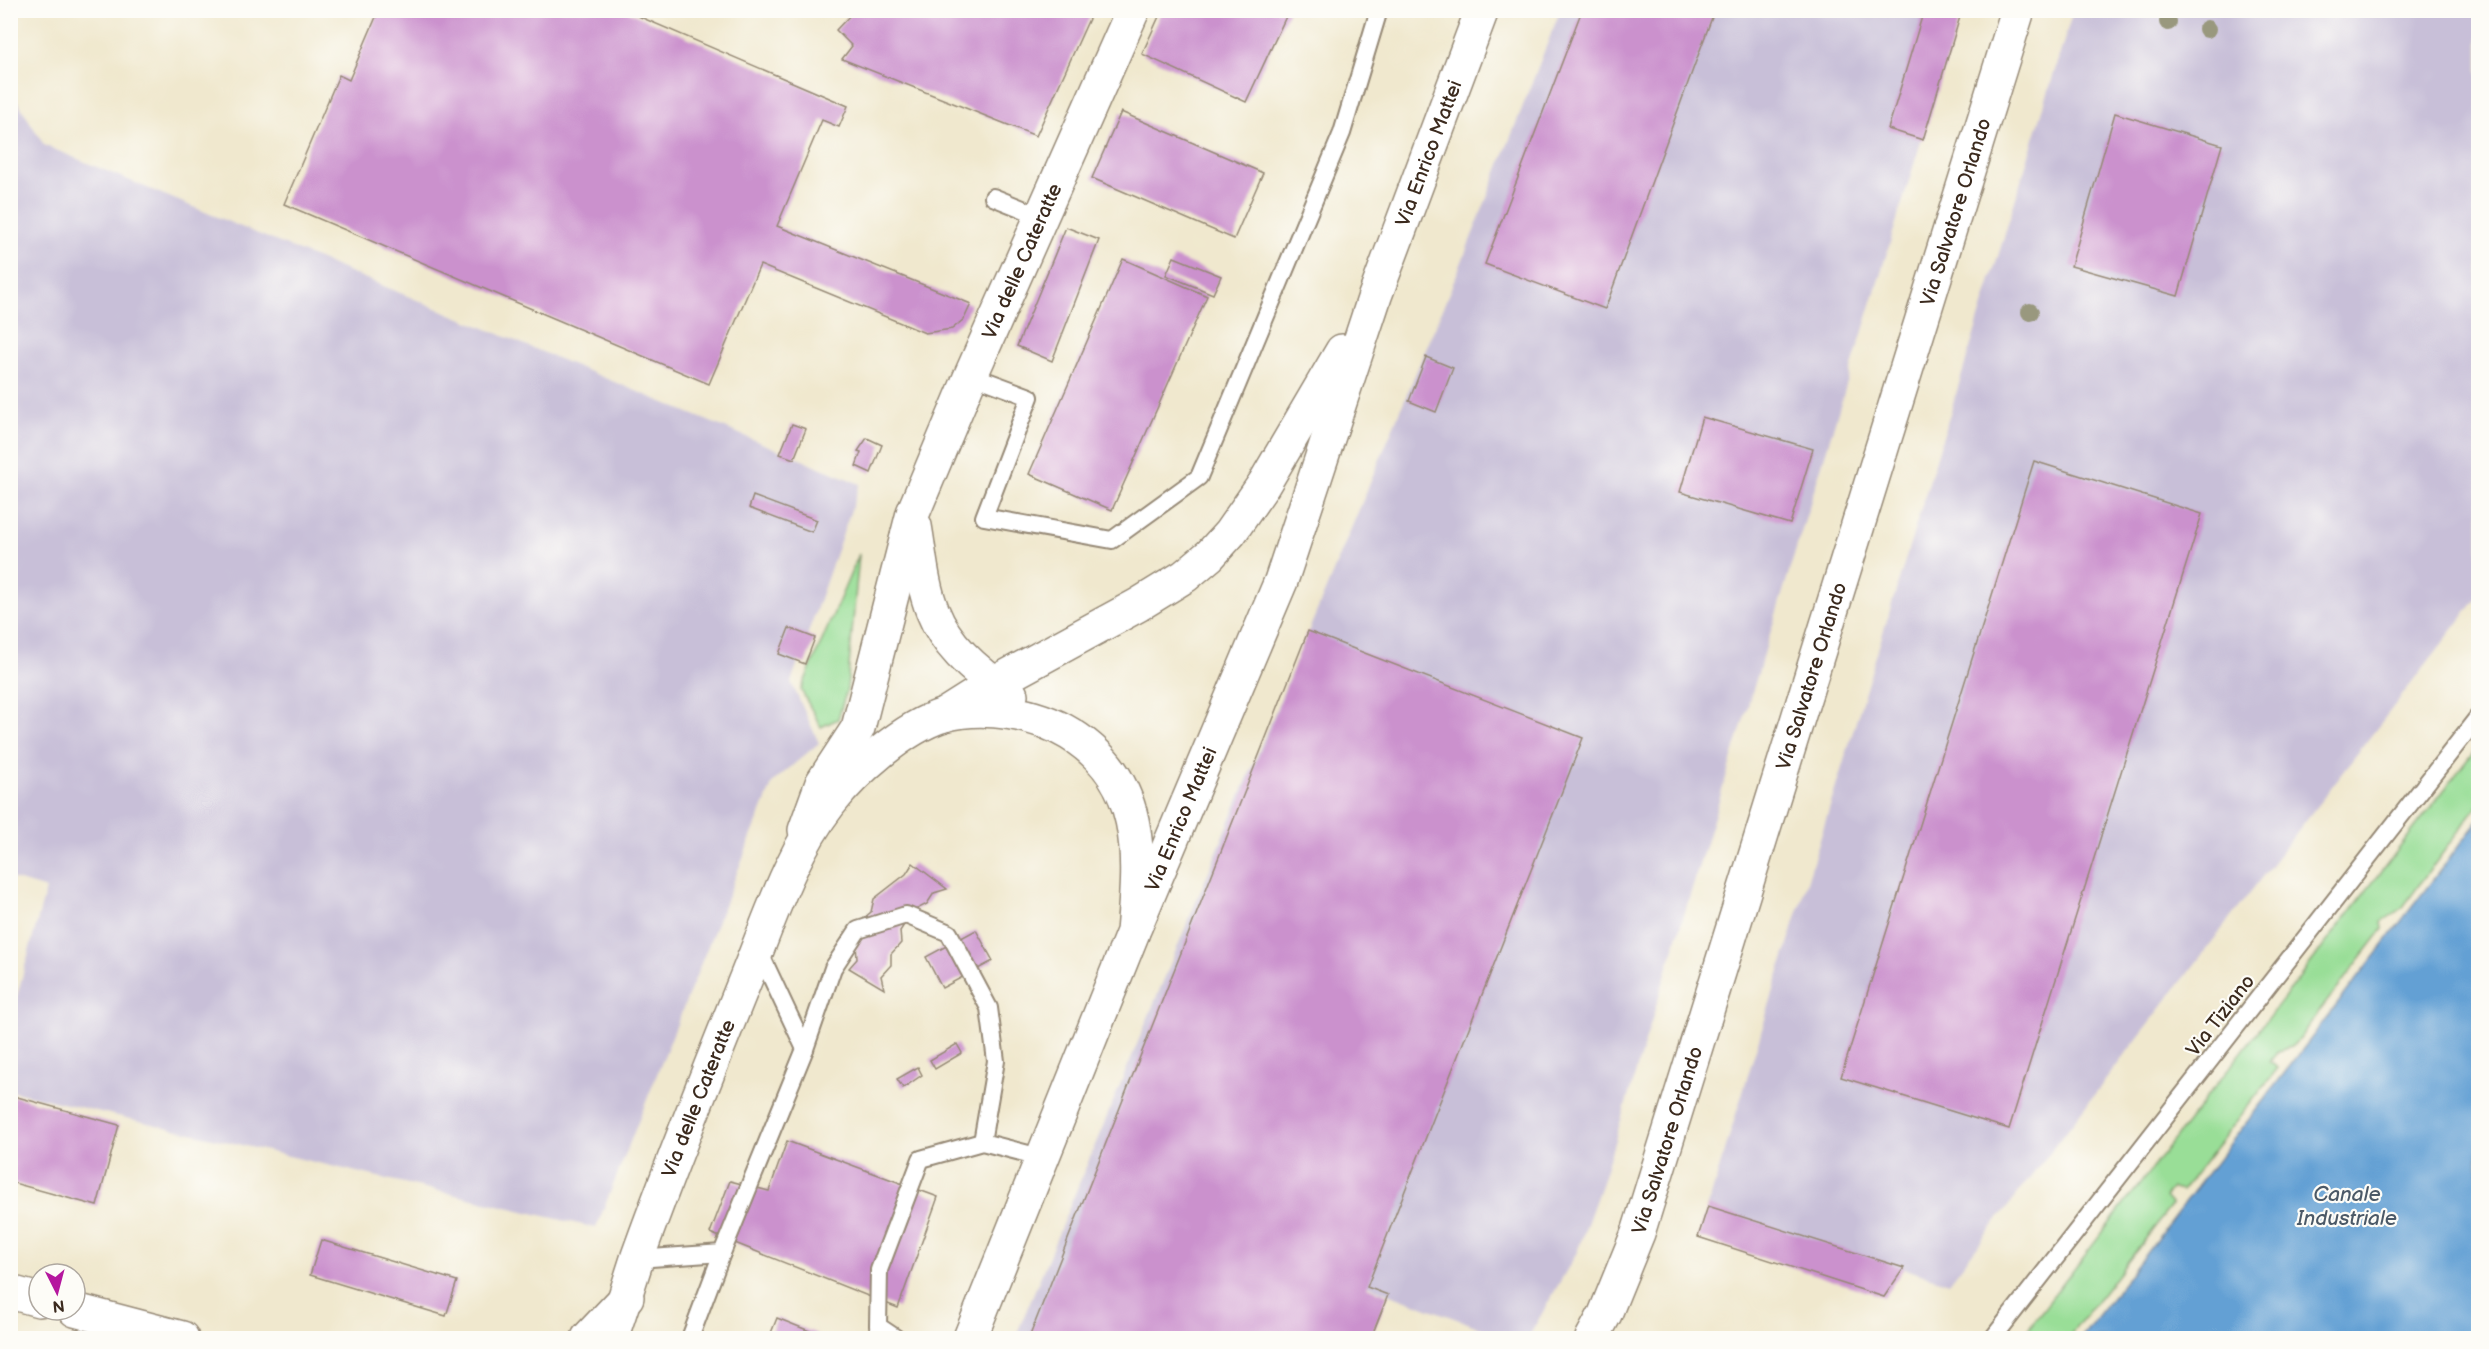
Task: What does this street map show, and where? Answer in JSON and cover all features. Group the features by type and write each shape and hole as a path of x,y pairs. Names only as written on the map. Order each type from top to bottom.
{"street":[{"name":"Via delle Cateratte","path":"611,1338 627,1297 637,1259 704,1081 793,863 822,783 858,728 913,513 1040,216 1133,10"},
{"name":"Via Enrico Mattei","path":"970,1338 1133,932 1281,581 1375,296 1482,10"},
{"name":"Via Salvatore Orlando","path":"1592,1338 1621,1279 1638,1233 2018,10"},
{"name":"Via Enrico Mattei","path":"944,715 993,684 1138,605 1185,576 1210,555 1230,533 1264,484 1375,296"},
{"name":"Via delle Cateratte","path":"913,513 922,570 933,612 951,643 993,684 1087,745 1118,780 1135,830 1137,852 1133,932"},
{"name":"Via delle Cateratte","path":"793,863 828,806 857,771 899,739 944,715 997,711 1054,725"},
{"path":"10,1292 27,1297"},
{"path":"588,1338 627,1297"},
{"path":"87,1313 182,1338"}],"lane":[{"path":"971,375 1030,397 984,518 1112,540 1199,477 1342,133 1379,10"},
{"path":"993,197 1040,216"},
{"name":"Via Tiziano","path":"1994,1338 2478,717"},
{"path":"690,1338 805,1049 833,968 858,930 906,915 949,933 988,1008 996,1061 982,1143"},
{"path":"758,948 805,1049"},
{"path":"896,1338 876,1332 879,1269 921,1159 982,1143 1044,1158"},
{"path":"637,1259 722,1253"}],"shaded area":[{"path":"1560,11 1961,11 1602,1182 1577,1252 1528,1338 1507,1338 1332,1272 1304,1338 1015,1338 1461,264"},
{"path":"2073,11 2478,11 2478,597 1949,1283 1708,1206"},
{"path":"10,89 44,145 860,484 791,682 819,743 773,782 596,1228 11,1091 11,1018 46,889 10,878"}],"green space":[{"path":"859,554 847,689 838,719 821,727 801,690"},
{"path":"2478,746 2478,805 2403,907 2382,922 2383,929 2292,1047 2277,1051 2270,1062 2278,1068 2182,1191 2172,1189 2165,1197 2172,1205 2068,1338 2021,1338"}],"water":[{"name":"Canale Industriale","path":"2478,821 2478,1338 2081,1338"}],"building":[{"path":"379,10 624,10 848,106 839,127 822,120 777,226 971,304 964,319 952,329 925,333 760,265 709,384 284,204 339,75 349,80"},
{"path":"855,10 1093,10 1036,136 842,59 852,46 836,30"},
{"path":"1162,10 1289,10 1246,102 1142,54"},
{"path":"1582,10 1714,12 1605,309 1485,264"},
{"path":"1924,10 1962,10 1923,140 1888,129"},
{"path":"1121,112 1263,173 1234,239 1092,178"},
{"path":"2115,113 2222,145 2178,296 2071,266"},
{"path":"1066,227 1099,240 1052,361 1017,346"},
{"path":"1174,257 1221,276 1213,294 1166,275"},
{"path":"1123,259 1207,296 1112,510 1029,474"},
{"path":"1426,357 1453,368 1436,412 1409,401"},
{"path":"1702,417 1813,449 1790,524 1680,492"},
{"path":"792,424 806,429 794,459 780,454"},
{"path":"867,438 882,445 871,473 856,466 861,452 858,451"},
{"path":"2034,461 2202,514 2009,1129 1841,1077"},
{"path":"753,496 817,520 812,532 749,508"},
{"path":"789,628 815,638 805,664 779,654"},
{"path":"1308,631 1583,738 1367,1287 1388,1295 1371,1338 1029,1338"},
{"path":"913,863 947,889 934,893 927,904 913,911 900,931 901,943 891,954 891,965 881,976 884,989 849,968 857,959 856,943 865,935 864,918 871,912 874,899 906,874"},
{"path":"976,930 993,961 942,988 926,957"},
{"path":"957,1044 962,1053 935,1069 930,1060"},
{"path":"918,1067 922,1075 903,1088 897,1079"},
{"path":"10,1095 119,1125 97,1206 10,1182"},
{"path":"787,1141 938,1197 898,1308 710,1233 730,1181 769,1191"},
{"path":"1708,1206 1904,1268 1884,1297 1698,1237"},
{"path":"321,1240 457,1281 446,1316 310,1275"},
{"path":"777,1318 817,1334 816,1338 769,1338"}]}
